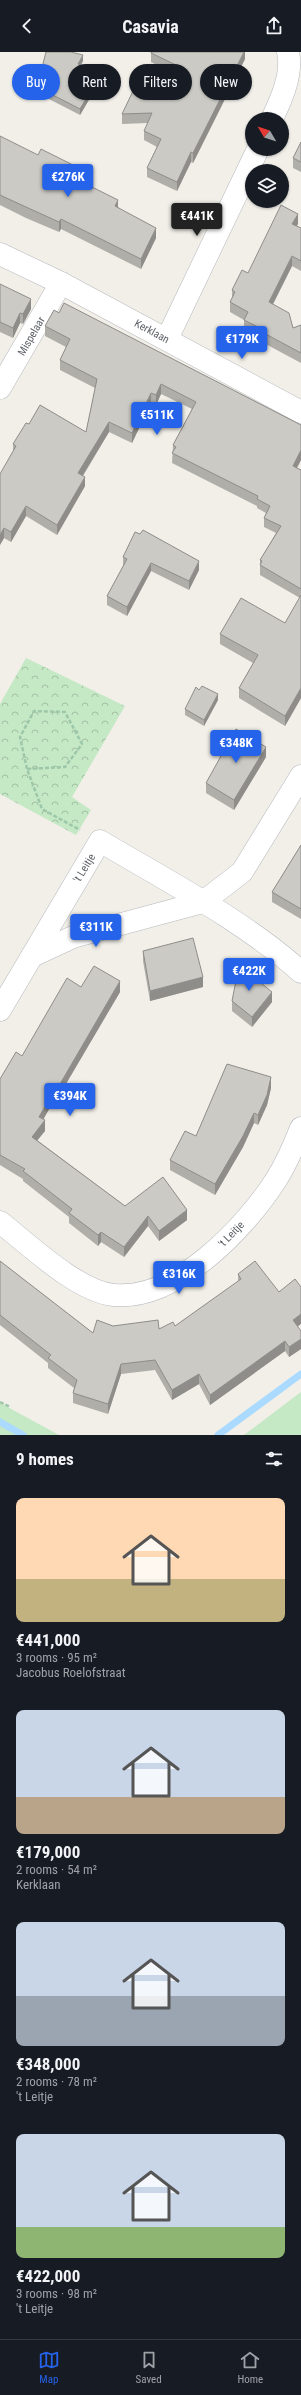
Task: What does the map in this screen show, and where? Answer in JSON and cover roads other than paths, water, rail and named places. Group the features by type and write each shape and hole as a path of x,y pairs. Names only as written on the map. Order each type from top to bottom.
{"street":[{"path":"275,112 283,96 289,58 288,52"},
{"path":"167,339 255,156"},
{"name":"Kerklaan","path":"0,254 61,283 301,412"},
{"name":"Mispelaar","path":"0,388 61,283"},
{"path":"32,956 73,936 203,902 242,872 301,776"},
{"name":"'t Leitje","path":"0,1010 100,841 203,902 280,953 301,972"},
{"name":"'t Leitje","path":"0,1222 70,1277 90,1288 113,1295 132,1294 152,1289 182,1275 206,1258 239,1226 276,1180 301,1128"}],"waterway":[{"path":"218,1435 301,1374"},
{"path":"0,1422 23,1435"}]}
